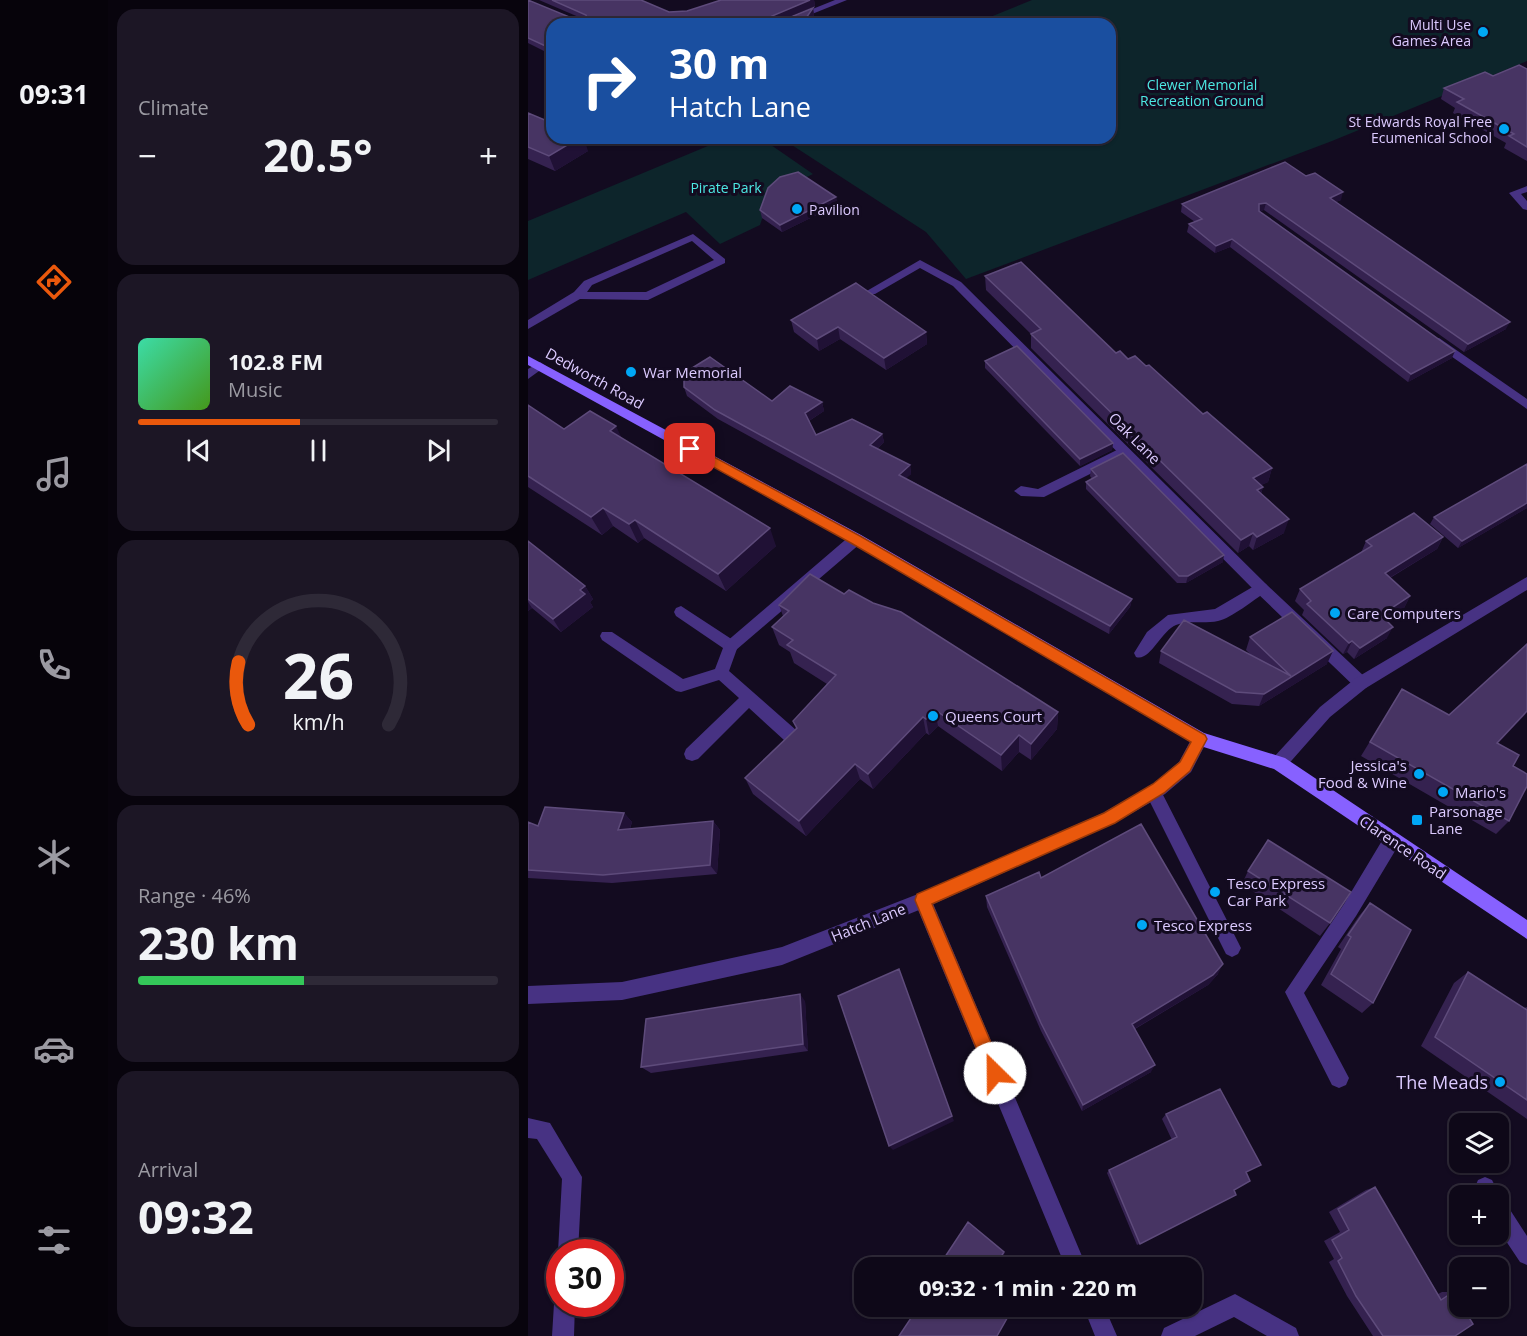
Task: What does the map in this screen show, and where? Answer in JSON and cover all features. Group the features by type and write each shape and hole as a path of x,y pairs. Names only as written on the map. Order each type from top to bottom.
{"main road":[{"name":"Dedworth Road","path":"534,363 856,539 1200,739 1279,763"},
{"name":"Clarence Road","path":"1279,763 1527,930"}],"street":[{"path":"794,18 843,0"},
{"path":"1527,189 1514,193 1527,207"},
{"path":"528,325 578,295 588,283 693,237 721,261 648,296 578,295"},
{"name":"Oak Lane","path":"872,292 920,263 957,284 1261,588 1361,683"},
{"path":"1433,337 1527,405"},
{"path":"528,375 534,363"},
{"path":"1022,491 1039,494 1125,451"},
{"path":"721,673 731,646 856,539"},
{"path":"1279,763 1325,712 1361,683 1527,583"},
{"path":"1141,652 1152,636 1173,619 1218,615 1261,588"},
{"path":"681,612 731,646"},
{"path":"607,636 681,686 721,673"},
{"path":"721,673 790,735"},
{"path":"692,754 749,698"},
{"name":"Hatch Lane","path":"528,995 622,992 782,956 923,900 1109,818 1153,792 1185,767 1200,739"},
{"path":"1153,792 1232,948"},
{"path":"1339,1078 1294,992 1350,910 1392,840"},
{"path":"923,900 1072,1257"},
{"path":"528,1128 543,1130 572,1177 569,1239"},
{"path":"1509,1226 1527,1255"},
{"path":"1172,1336 1235,1305 1288,1336"},
{"path":"563,1336 564,1317"},
{"path":"1098,1317 1106,1336"}],"green space":[{"name":"Clewer Memorial Recreation Ground","path":"1032,0 1527,0 1527,61 1332,141 966,279 926,232 790,144 1116,144 1116,18 988,18"},
{"name":"Pirate Park","path":"713,144 770,144 813,174 770,195 760,225 720,244 686,212 528,280 528,221"}],"building":[{"path":"528,0 572,18 546,18 546,46 528,38"},
{"path":"552,0 641,0 669,12 687,11 721,0 810,0 772,16 773,18 587,18 586,15"},
{"path":"813,8 806,18 788,18"},
{"name":"St Edwards Royal Free Ecumenical School","path":"1519,65 1527,69 1527,147 1509,136 1514,134 1457,102 1464,99 1444,88 1485,72 1493,76"},
{"path":"528,113 546,120 546,144 569,144 549,156 528,147"},
{"path":"1285,162 1306,176 1315,173 1343,192 1330,198 1510,322 1468,344 1266,203 1259,204 1259,211 1455,351 1411,374 1232,239 1216,246 1189,224 1202,219 1182,204"},
{"name":"Pavilion","path":"798,172 836,197 780,225 760,210 768,188 780,177"},
{"path":"1021,262 1116,353 1120,351 1128,359 1135,356 1146,366 1149,365 1203,414 1207,412 1272,468 1253,478 1263,487 1257,490 1289,519 1257,537 1253,533 1241,540 1031,334 1041,329 985,276"},
{"path":"856,283 926,332 884,358 838,327 817,339 791,320"},
{"path":"1017,346 1113,443 1080,459 985,361"},
{"path":"710,357 772,401 790,386 822,402 805,413 816,435 852,419 882,434 870,445 910,465 899,475 1132,599 1110,626 715,410 684,387 684,373"},
{"path":"528,405 564,429 590,411 616,426 610,431 770,528 718,574 635,520 629,524 603,508 591,517 528,476"},
{"path":"1123,453 1224,555 1188,576 1179,576 1086,482 1097,476 1091,469"},
{"path":"1527,464 1527,503 1462,541 1434,517"},
{"path":"1414,513 1443,537 1385,573 1410,596 1381,615 1393,627 1360,648 1352,641 1349,643 1307,604 1311,601 1300,589 1372,546 1366,541"},
{"path":"528,541 585,586 580,590 585,594 553,619 528,599"},
{"name":"Queens Court","path":"810,574 844,594 849,590 873,603 901,612 1058,712 1031,744 1019,735 1001,755 935,710 926,719 923,717 868,774 855,764 799,821 745,778 797,728 793,721 836,675 787,645 793,640 772,627 789,611 779,605"},
{"path":"1292,612 1333,651 1264,694 1236,692 1161,651 1184,620 1291,676 1250,637"},
{"path":"1527,644 1527,711 1497,743 1519,755 1513,766 1527,774 1527,786 1509,821 1370,742 1402,689 1449,715"},
{"path":"545,807 624,813 618,830 713,821 710,865 603,875 528,870 528,822 538,826"},
{"path":"1141,824 1223,964 1213,975 1132,1024 1155,1065 1083,1105 1041,1023 986,896 1039,872 1041,878"},
{"path":"1268,840 1351,892 1330,923 1248,871"},
{"path":"1370,903 1411,930 1373,1003 1331,974 1351,937 1348,935"},
{"path":"899,969 952,1116 889,1146 838,996"},
{"name":"The Meads","path":"1468,972 1527,1010 1527,1100 1435,1037"},
{"path":"800,994 803,1044 641,1067 646,1019"},
{"path":"1220,1089 1261,1165 1246,1172 1250,1181 1234,1190 1236,1195 1140,1244 1109,1170 1177,1137 1166,1114"},
{"path":"1375,1187 1441,1300 1449,1295 1449,1317 1469,1317 1473,1324 1455,1336 1383,1336 1356,1296 1338,1261 1342,1258 1332,1240 1349,1230 1338,1209"},
{"path":"968,1222 1004,1252 1001,1257 945,1257"},
{"path":"912,1317 1008,1317 997,1336 899,1336"}],"place":[{"name":"Multi Use Games Area","path":"1483,32"},
{"name":"St Edwards Royal Free Ecumenical School","path":"1504,129"},
{"name":"Pavilion","path":"797,209"},
{"name":"War Memorial","path":"631,372"},
{"name":"Care Computers","path":"1335,613"},
{"name":"Queens Court","path":"933,716"},
{"name":"Jessica's Food & Wine","path":"1419,774"},
{"name":"Mario's","path":"1443,792"},
{"name":"Parsonage Lane","path":"1417,820"},
{"name":"Tesco Express Car Park","path":"1215,892"},
{"name":"Tesco Express","path":"1142,925"},
{"name":"The Meads","path":"1500,1082"}],"route":[{"path":"690,449 856,539 1200,739 1185,767 1159,789 1109,818 923,900 995,1073"}]}
